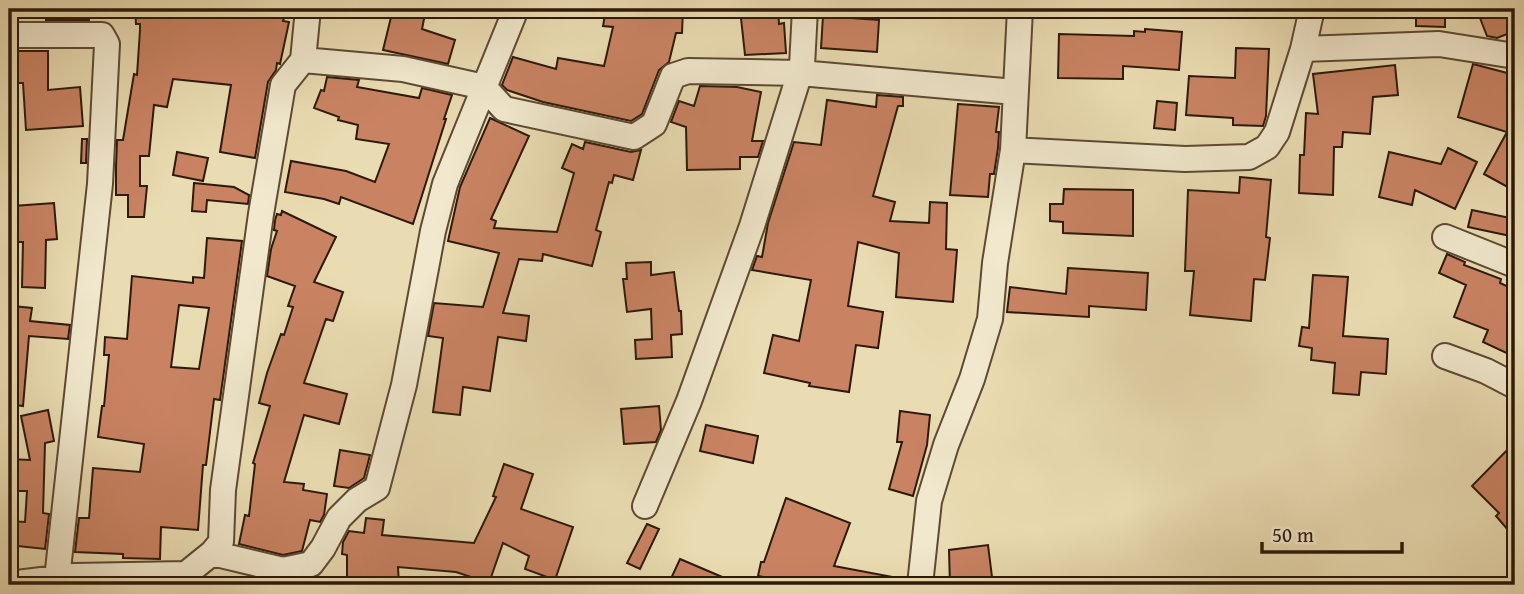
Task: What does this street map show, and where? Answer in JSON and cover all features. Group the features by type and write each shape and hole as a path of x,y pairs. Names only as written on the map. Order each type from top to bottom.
{"street":[{"path":"9,584 74,576 186,574 221,542 223,490 261,214 283,85 303,60 308,9"},
{"path":"212,553 283,570 311,564 339,518 357,500 377,488 404,385 433,231 445,184 516,9"},
{"path":"645,506 689,401 752,226 800,73 804,9"},
{"path":"920,585 929,501 990,319 995,263 1013,150 1020,9"},
{"path":"1013,150 1185,159 1249,157 1268,147 1277,132 1303,49 1312,9"},
{"path":"9,35 102,35 107,44 100,184 57,579"},
{"path":"1303,49 1439,44 1515,56"},
{"path":"303,60 403,69 484,87 504,108 634,137 654,124 673,76 688,71 800,73 1015,92"},
{"path":"1445,237 1515,265"},
{"path":"1445,356 1515,386"}],"building":[{"path":"46,9 89,9 89,20 46,20"},
{"path":"135,9 287,9 283,21 289,22 280,64 277,63 268,82 255,158 220,152 231,85 173,79 167,107 154,105 149,156 140,156 140,186 147,186 144,217 128,217 128,195 116,195 117,140 123,140 134,74 137,75 140,24 136,24"},
{"path":"393,9 426,9 422,29 455,40 448,64 383,50"},
{"path":"606,9 683,9 682,33 676,33 669,62 659,70 642,114 631,121 543,102 507,90 502,85 513,57 556,69 558,58 604,66 613,27 603,26"},
{"path":"740,9 778,9 779,24 784,23 786,53 745,55"},
{"path":"1416,9 1445,9 1445,27 1416,26"},
{"path":"1491,9 1515,9 1515,31 1497,38 1487,36 1478,13"},
{"path":"823,16 879,20 877,52 821,48"},
{"path":"1145,29 1182,32 1179,70 1123,66 1123,79 1058,78 1059,34 1134,36 1134,31 1145,32"},
{"path":"1236,48 1269,49 1266,116 1263,126 1233,125 1233,118 1186,115 1189,76 1235,78"},
{"path":"10,51 48,51 48,90 80,87 83,126 26,130 23,83 10,83"},
{"path":"1473,64 1515,75 1515,191 1484,174 1507,132 1458,117"},
{"path":"1395,65 1398,95 1373,97 1370,134 1343,132 1342,147 1334,147 1333,195 1299,193 1300,155 1304,155 1306,113 1318,114 1313,74"},
{"path":"327,77 359,80 357,87 419,98 422,88 452,95 413,224 341,197 339,204 285,192 291,161 346,171 375,182 389,144 356,139 358,125 338,120 339,117 314,108 321,90 324,91"},
{"path":"700,86 737,87 761,92 752,141 763,141 758,157 740,157 740,169 687,170 686,127 671,122 679,101 694,106"},
{"path":"877,95 903,97 903,106 898,106 873,196 895,202 890,221 929,223 930,202 947,203 946,249 957,250 953,302 896,297 899,253 858,242 848,306 883,312 878,348 856,345 849,392 809,386 810,383 764,373 773,335 799,341 811,280 752,270 757,256 762,257 768,223 794,142 821,145 827,100 876,107"},
{"path":"1157,101 1177,103 1175,130 1154,128"},
{"path":"958,104 999,107 996,132 999,132 998,148 994,174 990,174 988,197 950,195"},
{"path":"490,118 529,136 491,219 496,221 494,228 557,232 574,173 562,168 572,144 583,149 585,142 631,152 641,150 633,180 614,175 612,183 609,182 596,230 601,232 592,266 543,254 542,261 519,259 503,313 529,316 526,341 498,337 490,391 463,387 460,415 433,412 443,338 428,336 434,303 483,307 499,253 448,241 460,187"},
{"path":"82,139 87,139 86,163 81,163"},
{"path":"1448,148 1477,162 1455,209 1415,190 1412,205 1379,197 1389,152 1441,164"},
{"path":"177,152 208,158 203,181 173,175"},
{"path":"1240,177 1271,180 1266,237 1270,238 1265,280 1254,279 1251,321 1190,315 1194,271 1185,271 1188,190 1239,193"},
{"path":"194,183 234,187 249,195 248,204 207,200 206,212 192,211"},
{"path":"1064,189 1133,190 1133,236 1063,233 1063,222 1050,221 1050,204 1063,204"},
{"path":"54,203 57,239 46,240 45,288 22,287 23,242 16,242 13,206"},
{"path":"1472,210 1515,219 1515,237 1468,227"},
{"path":"282,211 336,237 314,282 343,292 333,321 326,319 304,383 347,394 339,424 304,415 284,482 304,484 303,490 327,494 324,515 320,522 310,520 302,551 283,555 239,544 245,515 249,516 253,463 270,406 259,403 267,373 293,307 288,306 295,286 267,276 277,231 274,230 275,220 277,214 281,215"},
{"path":"207,238 242,241 220,400 214,399 206,465 203,465 198,530 161,527 160,559 75,552 79,518 89,518 93,468 140,472 144,444 98,437 109,355 104,355 105,337 127,339 132,276 193,283 193,277 204,278","holes":["179,305 209,308 199,369 171,367"]},
{"path":"1447,254 1465,262 1464,265 1501,279 1500,283 1515,290 1515,357 1483,342 1488,330 1454,317 1466,285 1439,273"},
{"path":"651,262 651,275 674,272 682,334 671,335 672,357 636,359 635,340 652,339 651,309 627,312 623,279 627,279 626,263"},
{"path":"1068,268 1148,273 1146,310 1089,306 1089,317 1007,312 1010,287 1066,294"},
{"path":"1313,275 1348,277 1343,336 1388,339 1386,374 1361,372 1359,395 1333,393 1335,363 1311,360 1312,348 1299,346 1302,327 1309,328"},
{"path":"12,306 32,308 30,321 70,325 68,339 29,336 23,406 9,404 9,333"},
{"path":"659,406 661,430 656,442 624,444 621,409"},
{"path":"48,410 54,441 45,443 43,513 49,514 45,549 9,545 9,521 25,522 27,491 9,491 9,459 30,460 21,416"},
{"path":"900,411 930,415 927,445 913,496 889,489 902,442 897,442"},
{"path":"706,425 758,436 753,463 700,451"},
{"path":"1515,442 1515,538 1496,516 1499,513 1472,486"},
{"path":"340,450 370,455 364,478 349,488 334,486"},
{"path":"504,464 533,474 521,509 573,527 555,580 525,569 529,556 503,543 489,583 456,572 398,567 399,585 347,585 347,555 342,554 343,542 349,531 364,533 366,518 384,520 382,535 474,543 496,497 493,496"},
{"path":"786,498 850,523 834,566 898,578 897,585 772,585 774,579 758,576"},
{"path":"647,524 659,529 640,569 627,563"},
{"path":"988,545 993,585 950,585 949,550"},
{"path":"680,559 741,585 668,585"}]}
